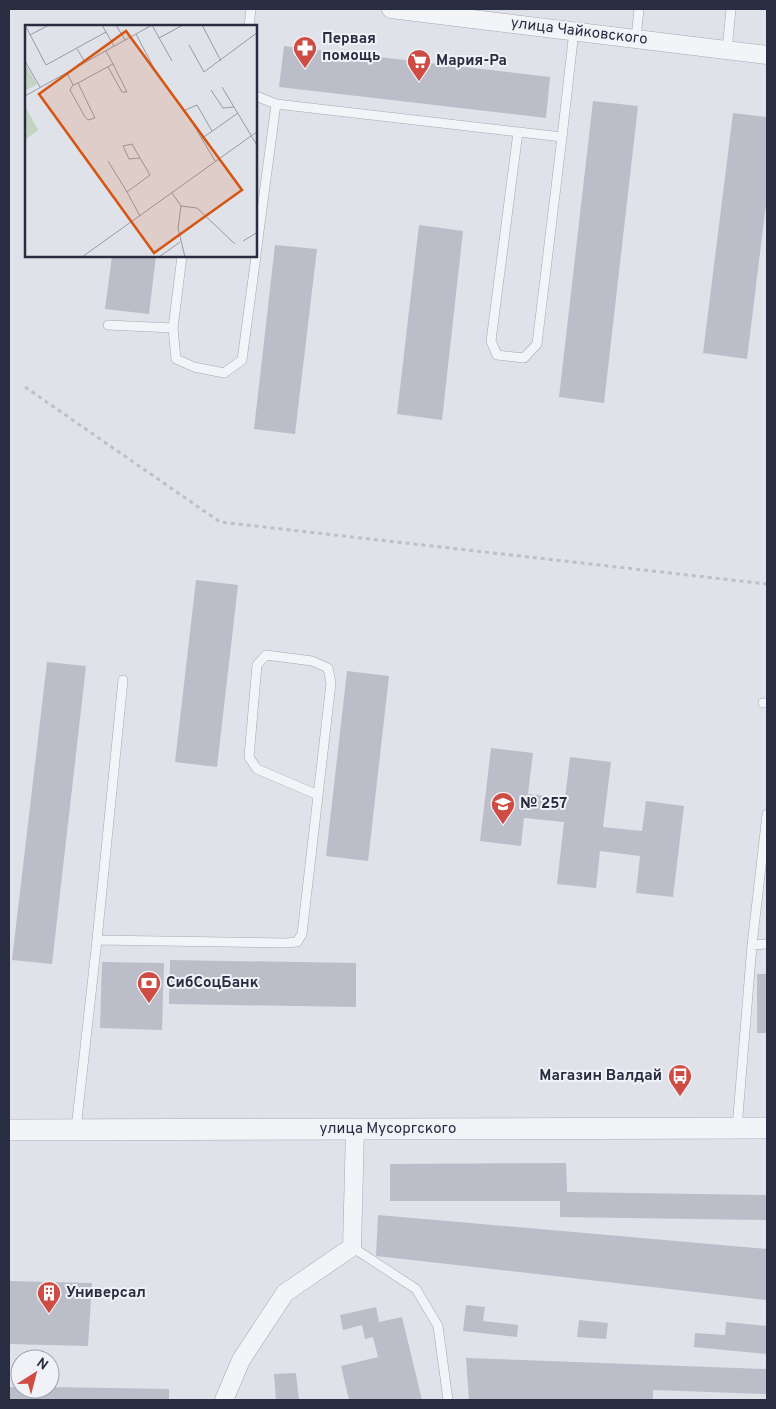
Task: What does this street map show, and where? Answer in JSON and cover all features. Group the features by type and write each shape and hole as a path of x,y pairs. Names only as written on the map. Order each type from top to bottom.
{"street":[{"name":"улица Чайковского","path":"397,9 767,54"},
{"name":"улица Мусоргского","path":"9,1130 767,1128"},
{"path":"224,1400 241,1360 285,1293 352,1247 355,1130"}],"lane":[{"path":"249,25 251,9"},
{"path":"636,38 639,9"},
{"path":"726,50 731,9"},
{"path":"518,132 491,341 497,355 524,358 537,344 574,31"},
{"path":"258,97 276,104 562,137"},
{"path":"258,240 276,104"},
{"path":"182,258 173,328 176,359 194,367 224,373 242,360 256,258"},
{"path":"108,324 173,328"},
{"path":"97,940 285,943 297,942 302,934 331,683 328,668 312,661 266,655 257,665 249,757 257,769 318,795"},
{"path":"76,1130 123,680"},
{"path":"737,1128 752,945 767,814"},
{"path":"752,945 767,944"},
{"path":"352,1247 416,1289 438,1326 448,1400"}],"path":[{"path":"25,387 220,522 767,584"}],"building":[{"path":"284,46 550,77 546,118 279,87"},
{"path":"593,101 638,106 604,403 559,397"},
{"path":"733,113 767,117 767,196 747,359 703,353"},
{"path":"419,225 463,231 442,420 397,414"},
{"path":"275,245 317,249 295,434 254,429"},
{"path":"112,258 156,258 149,314 105,309"},
{"path":"196,580 238,585 217,767 175,762"},
{"path":"47,662 86,666 52,964 12,960"},
{"path":"347,671 389,676 368,861 326,856"},
{"name":"№ 257","path":"491,748 533,753 528,794 565,798 570,757 611,762 603,827 642,831 646,801 684,806 673,897 636,893 640,856 600,851 596,888 557,884 564,822 524,818 521,846 480,841"},
{"path":"170,960 356,963 356,1007 169,1004"},
{"path":"102,962 164,963 162,1030 100,1028"},
{"path":"757,974 767,974 767,1033 757,1033"},
{"path":"566,1163 567,1192 767,1195 767,1220 560,1217 560,1201 390,1201 390,1164"},
{"path":"378,1215 767,1249 767,1300 376,1256"},
{"name":"Универсал","path":"9,1281 92,1283 88,1346 9,1344"},
{"path":"466,1305 485,1307 483,1321 518,1325 517,1337 463,1331"},
{"path":"376,1307 379,1322 402,1317 422,1400 349,1400 341,1366 378,1357 373,1337 365,1339 362,1325 343,1330 340,1315"},
{"path":"579,1320 608,1323 606,1339 577,1337"},
{"path":"726,1322 767,1326 767,1354 694,1347 695,1333 725,1335"},
{"path":"466,1358 767,1369 767,1394 653,1390 653,1400 469,1400"},
{"path":"296,1373 299,1400 276,1400 274,1374"},
{"path":"9,1387 10,1399 60,1399 60,1387 169,1389 169,1400 9,1400"}],"place":[{"name":"Первая помощь","path":"305,69"},
{"name":"Мария-Ра","path":"419,82"},
{"name":"№ 257","path":"503,825"},
{"name":"СибСоцБанк","path":"149,1004"},
{"name":"Магазин Валдай","path":"680,1097"},
{"name":"Универсал","path":"49,1314"}]}
